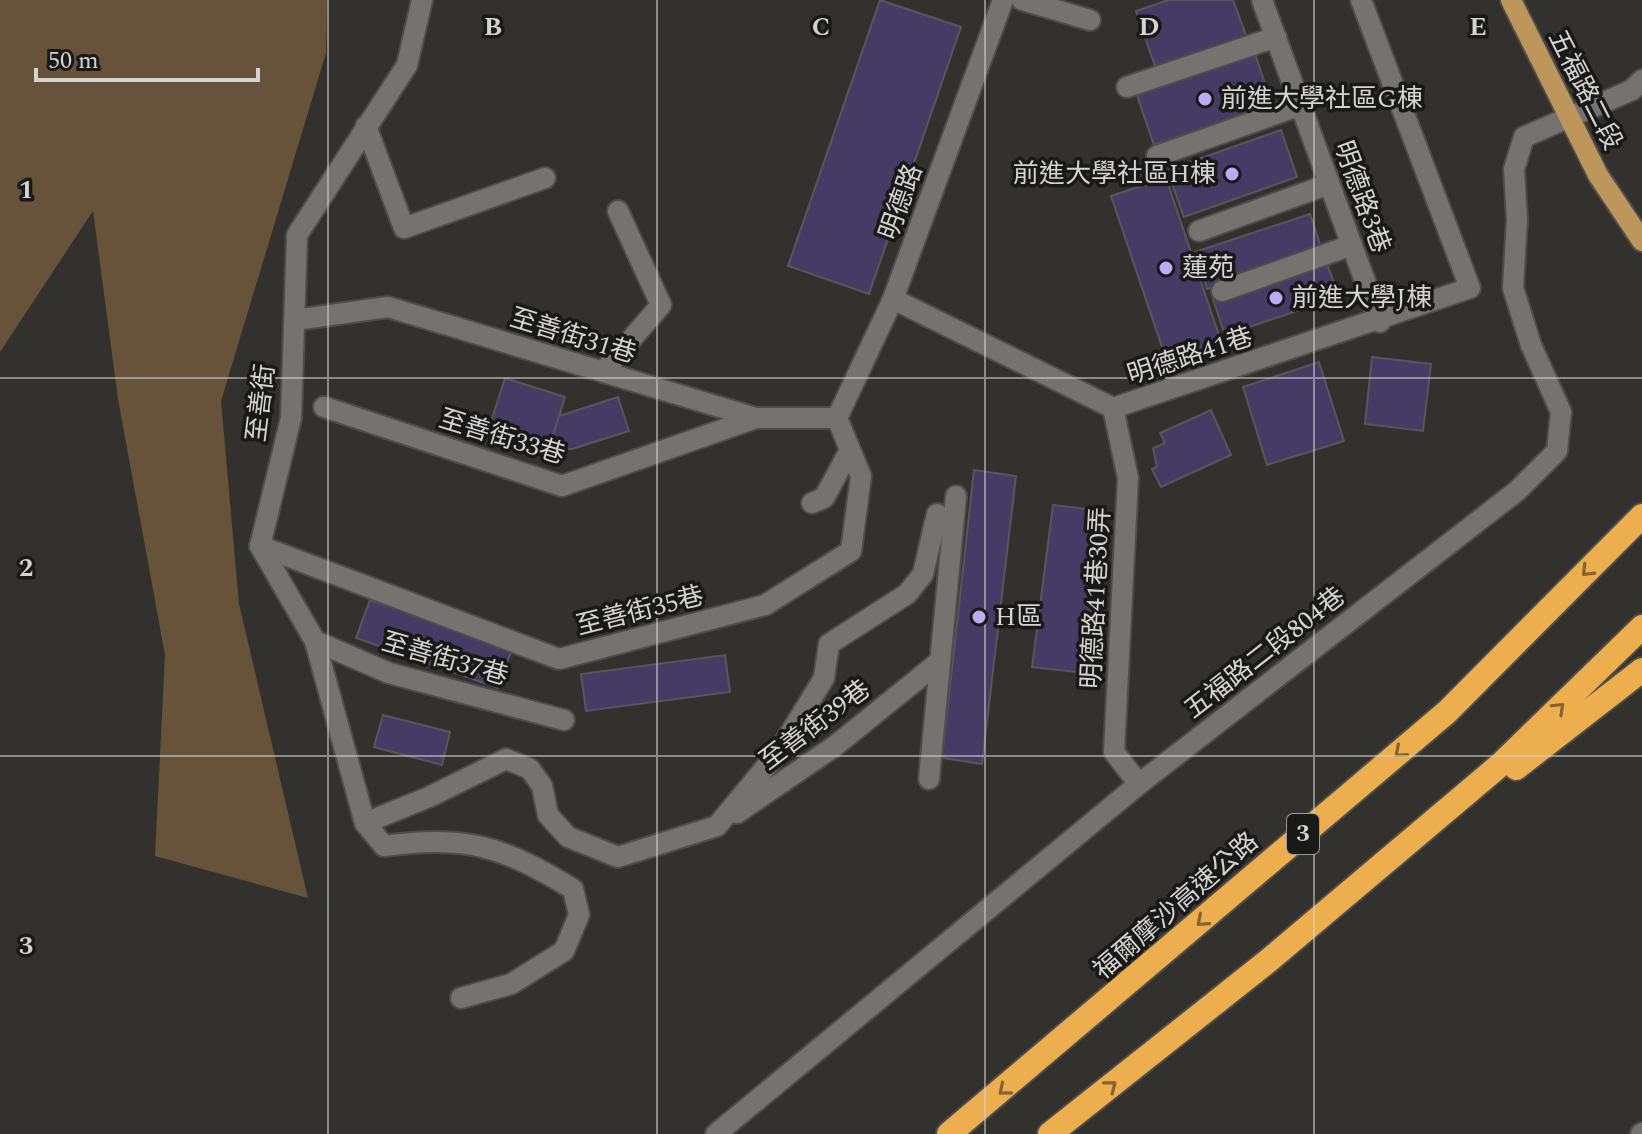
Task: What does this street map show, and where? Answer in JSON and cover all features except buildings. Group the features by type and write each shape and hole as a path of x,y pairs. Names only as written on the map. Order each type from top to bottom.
{"highway":[{"name":"福爾摩沙高速公路","path":"949,1134 1447,712 1642,516"},
{"path":"1268,961 1500,765 1642,627"},
{"path":"1050,1134 1642,670"}],"main road":[{"name":"五福路二段","path":"1511,0 1598,175 1642,241"}],"street":[{"name":"至善街","path":"260,546 291,418 297,235 407,65 422,0"},
{"name":"明德路","path":"837,418 893,299 1003,0"},
{"path":"1022,0 1090,20"},
{"name":"明德路3巷","path":"1262,0 1380,322"},
{"name":"明德路41巷","path":"893,299 1113,408 1380,322 1470,288 1361,0"},
{"path":"1127,87 1276,37"},
{"name":"五福路二段804巷","path":"716,1134 1139,784 1517,491 1557,451 1561,412 1531,345 1513,288 1517,219 1514,169 1524,137 1632,90 1642,80"},
{"path":"1157,156 1301,105"},
{"path":"366,126 404,228 545,178"},
{"path":"1199,231 1329,184"},
{"path":"603,372 661,305 618,211"},
{"path":"1222,291 1352,245"},
{"name":"至善街31巷","path":"295,320 388,307 756,418 837,418"},
{"name":"至善街33巷","path":"324,407 562,486 756,418"},
{"name":"明德路41巷30弄","path":"1113,408 1128,478 1114,752 1139,784"},
{"name":"至善街35巷","path":"260,546 559,659 765,605 851,551 861,476 837,418"},
{"path":"812,503 824,498 849,452"},
{"path":"929,779 956,496"},
{"path":"365,823 429,797 506,759 530,769 542,786 548,815 568,837 618,857 717,826 780,750 824,678 829,644 907,594 923,574 937,514"},
{"path":"260,546 315,641 365,823 384,846 426,840 484,846 521,858 573,889 579,915 564,951 511,984 461,998"},
{"name":"至善街37巷","path":"315,641 389,673 564,720"},
{"name":"至善街39巷","path":"717,826 835,746 940,661"}],"shaded area":[{"path":"0,0 327,0 326,53 221,401 239,604 308,898 155,856 165,655 118,399 93,211 0,352"}],"place":[{"name":"前進大學社區G棟","path":"1205,99"},
{"name":"前進大學社區H棟","path":"1232,174"},
{"name":"蓮苑","path":"1166,268"},
{"name":"前進大學J棟","path":"1276,298"},
{"name":"H區","path":"979,617"}]}
